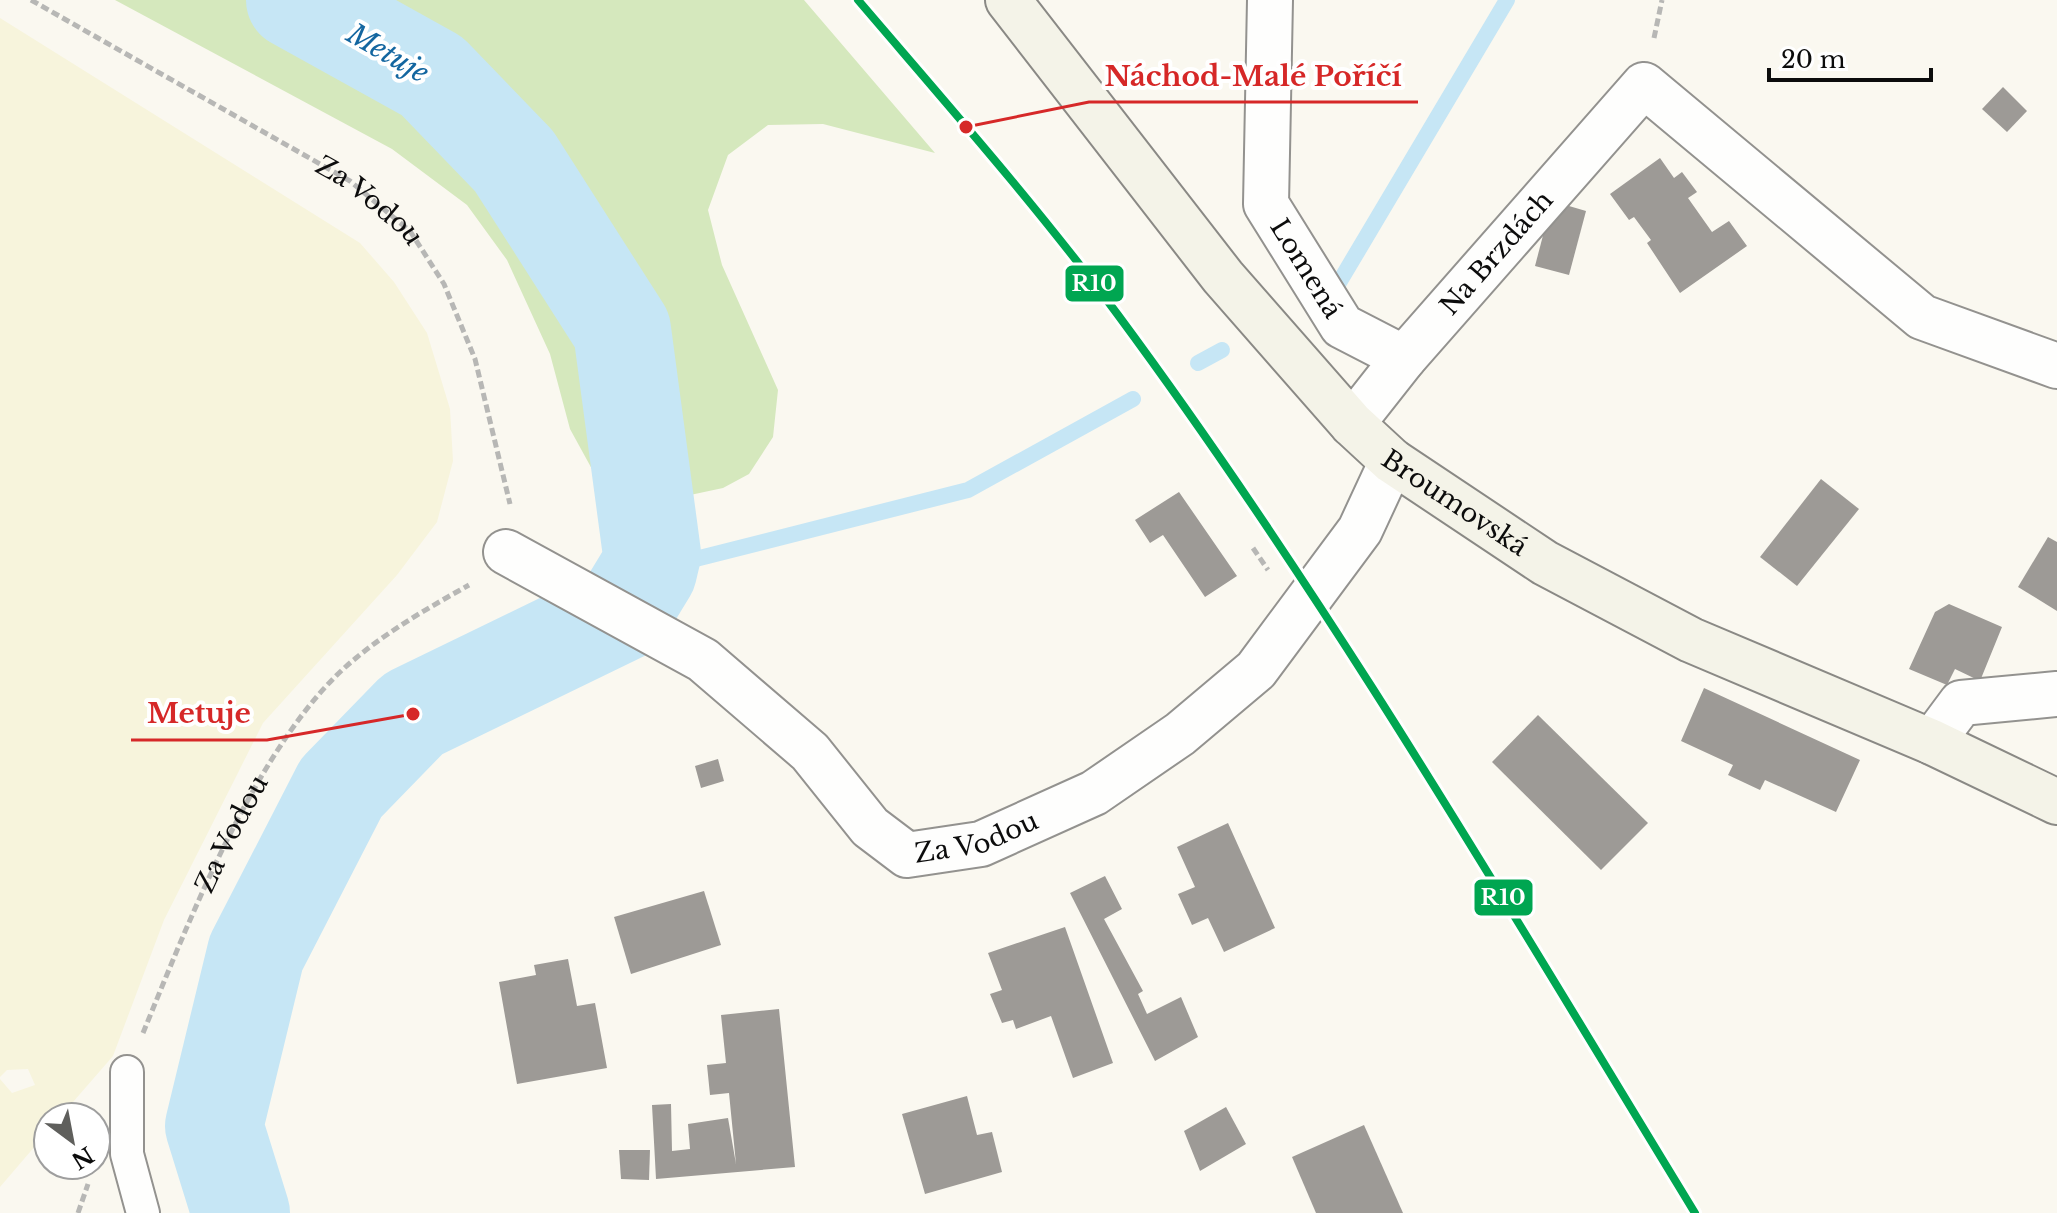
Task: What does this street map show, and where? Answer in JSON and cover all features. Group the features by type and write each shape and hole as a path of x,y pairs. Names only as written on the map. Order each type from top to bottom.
{"main road":[{"name":"Broumovská","path":"1008,0 1223,277 1352,424 1392,461 1545,563 1691,640 1932,742 2057,802"}],"street":[{"name":"Lomená","path":"1270,0 1266,204 1342,326 1404,358"},
{"name":"Na Brzdách","path":"1352,424 1404,358 1644,85 1922,317 2057,366"},
{"name":"Za Vodou","path":"506,552 703,660 810,752 870,827 907,855 981,844 1094,793 1180,734 1256,670 1360,530 1392,461"},
{"path":"1932,742 1961,703 2057,694"}],"lane":[{"path":"127,1072 127,1154 143,1213"}],"path":[{"name":"Za Vodou","path":"31,0 350,181 410,231 444,284 475,359 510,504 506,552 473,583 419,613 354,659 312,702 269,764 192,913 127,1072"}],"shaded area":[{"path":"0,18 360,243 394,282 427,333 450,409 453,461 437,522 397,575 263,723 164,920 113,1056 74,1101 32,1101 32,1150 0,1187 0,1079 12,1093 35,1085 28,1069 7,1070 0,1077"}],"green space":[{"path":"115,0 804,0 935,153 823,124 768,125 728,155 708,210 722,265 778,390 773,437 749,474 723,488 615,511 570,429 550,354 507,260 467,205 392,149"}],"building":[{"path":"2003,87 2027,111 2007,132 1982,109"},
{"path":"1660,158 1674,178 1682,172 1697,192 1688,198 1712,232 1729,221 1747,246 1680,293 1647,243 1651,240 1634,217 1629,220 1610,194"},
{"path":"1552,201 1586,211 1569,275 1535,266"},
{"path":"1821,479 1859,509 1797,586 1760,557"},
{"path":"1179,492 1237,576 1205,597 1163,535 1150,543 1135,520"},
{"path":"2048,537 2057,542 2057,611 2018,587"},
{"path":"1949,604 2002,627 1980,681 1955,669 1947,685 1909,669 1935,612"},
{"path":"1704,688 1860,760 1836,812 1765,780 1760,790 1728,775 1733,765 1681,741"},
{"path":"1538,715 1648,823 1601,870 1492,762"},
{"path":"718,759 724,781 701,788 695,766"},
{"path":"1228,823 1275,928 1224,952 1208,918 1192,925 1178,894 1195,887 1177,847"},
{"path":"1105,876 1122,909 1104,919 1143,991 1138,994 1147,1014 1181,997 1198,1037 1155,1061 1070,893"},
{"path":"704,891 721,945 631,974 614,917"},
{"path":"1065,927 1113,1063 1073,1078 1051,1016 1016,1029 1013,1020 1002,1023 990,994 1002,990 988,953"},
{"path":"568,959 577,1006 595,1003 607,1068 517,1084 499,982 536,975 534,965"},
{"path":"779,1009 795,1167 656,1179 652,1105 671,1104 672,1151 690,1149 688,1124 728,1118 736,1164 729,1093 710,1095 707,1065 726,1063 721,1015"},
{"path":"967,1096 977,1135 992,1132 1002,1172 925,1194 902,1114"},
{"path":"1226,1107 1246,1144 1200,1171 1184,1131"},
{"path":"1364,1125 1403,1213 1316,1213 1292,1157"},
{"path":"619,1150 650,1150 649,1180 621,1179"}],"waterway":[{"name":"Metuje","path":"241,1213 214,1126 256,953 341,788 413,714 623,612 648,571 652,554 622,330 514,161 432,76 295,0"},
{"path":"1337,286 1507,0"},
{"path":"1198,363 1222,350"},
{"path":"648,571 968,490 1133,399"}],"transit line":[{"name":"R10","path":"858,0 1056,234 1196,423 1345,644 1695,1213"}],"place":[{"name":"Náchod-Malé Poříčí","path":"966,127"},
{"name":"Metuje","path":"413,714"}]}
